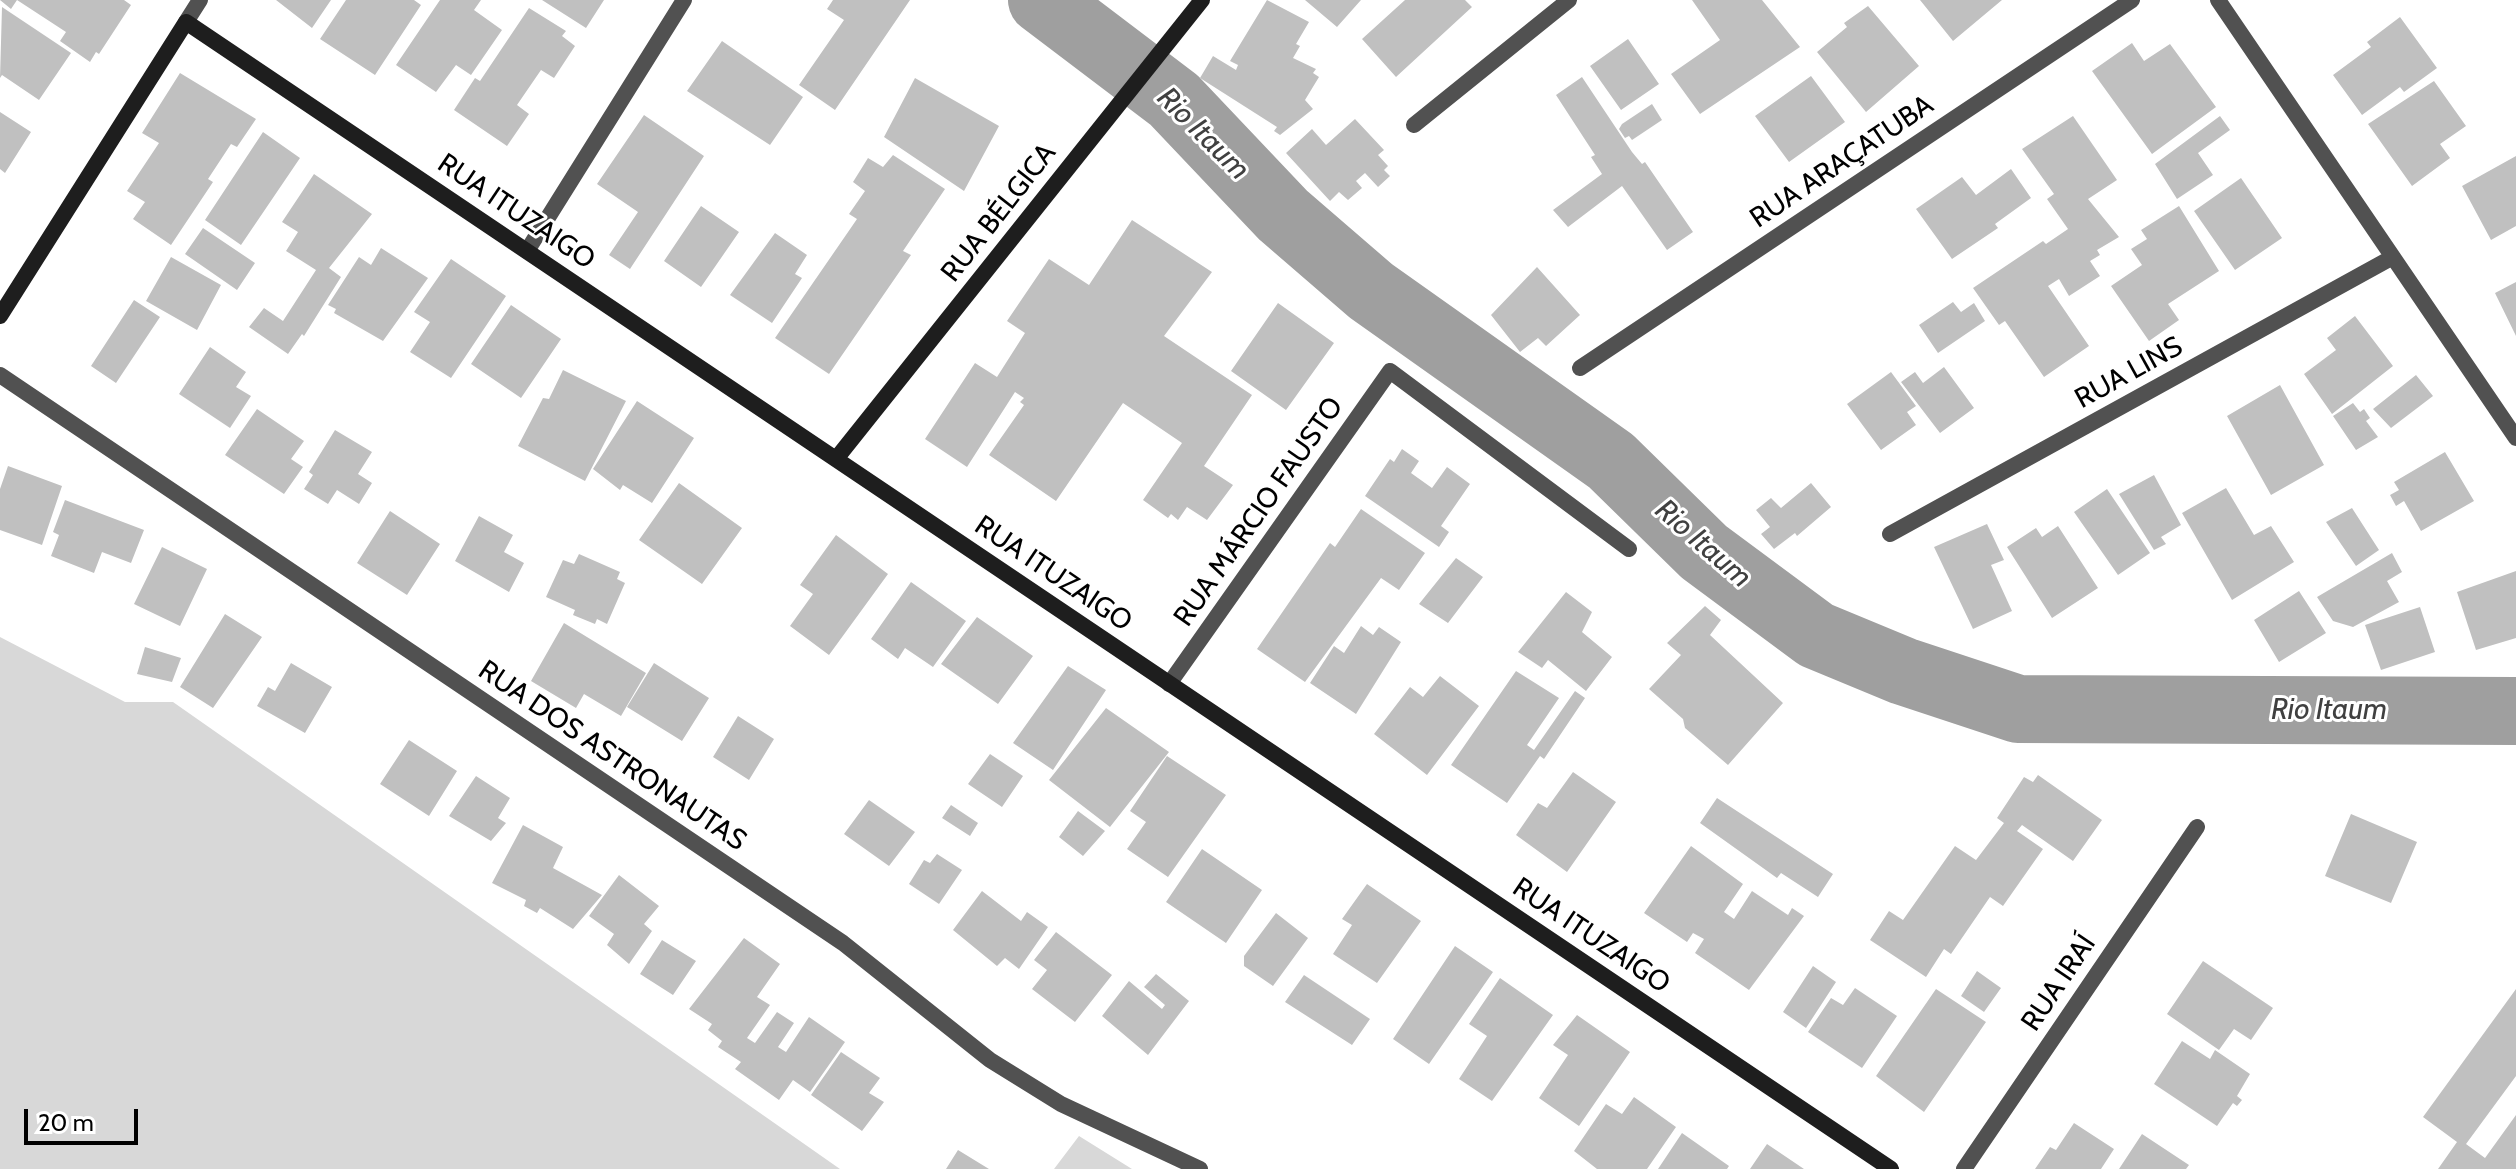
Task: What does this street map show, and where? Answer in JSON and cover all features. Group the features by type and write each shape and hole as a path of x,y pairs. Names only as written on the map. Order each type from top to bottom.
{"street":[{"path":"0,316 200,0"},
{"path":"527,251 684,0"},
{"name":"RUA BÉLGICA","path":"836,459 1202,0"},
{"path":"1414,125 1569,0"},
{"name":"RUA ARAÇATUBA","path":"1580,368 2132,0"},
{"path":"2218,0 2516,438"},
{"name":"RUA ITUZAIGO","path":"186,22 1891,1169"},
{"name":"RUA LINS","path":"1890,534 2393,257"},
{"name":"RUA MÁRCIO FAUSTO","path":"1169,684 1390,371 1629,549"},
{"name":"RUA DOS ASTRONAUTAS","path":"0,375 843,943 990,1060 1061,1104 1200,1169"},
{"name":"RUA IRAÍ","path":"1964,1169 2197,827"}],"shaded area":[{"path":"0,637 125,702 173,702 840,1169 0,1169"},
{"path":"1079,1136 1132,1169 1054,1169"}],"building":[{"path":"0,0 17,0 11,9"},
{"path":"17,0 124,0 131,5 99,54 96,52 90,62 60,41 66,32"},
{"path":"276,0 331,0 312,28"},
{"path":"346,0 414,0 421,5 375,75 320,39"},
{"path":"440,0 481,0 474,10 502,30 471,75 456,65 436,92 396,65"},
{"path":"542,0 604,0 586,28"},
{"path":"833,0 910,0 835,110 799,85 844,20 827,9"},
{"path":"1267,0 1309,22 1296,44 1300,46 1293,58 1316,69 1313,73 1319,77 1305,100 1313,109 1280,135 1274,131 1277,127 1200,78 1213,56 1236,70 1238,65 1230,61"},
{"path":"1305,0 1361,0 1337,27"},
{"path":"1405,0 1465,0 1472,7 1396,77 1362,39"},
{"path":"1692,0 1762,0 1800,47 1700,114 1671,74 1720,40"},
{"path":"1920,0 2002,0 1953,41"},
{"path":"1868,6 1919,66 1866,112 1817,52 1847,27 1844,23"},
{"path":"2,7 71,53 39,100 2,75 0,78"},
{"path":"529,8 566,31 562,36 575,46 554,78 541,70 517,105 529,114 507,146 454,110 475,78 480,81"},
{"path":"2400,17 2437,68 2404,92 2400,87 2362,115 2333,75 2371,47 2367,42"},
{"path":"1628,39 1659,84 1621,110 1590,66"},
{"path":"722,41 803,97 770,145 687,91"},
{"path":"2132,43 2144,61 2170,44 2216,107 2152,154 2092,71"},
{"path":"180,73 256,119 237,147 231,144 208,179 213,182 171,245 133,219 145,202 127,191 159,143 142,133"},
{"path":"1811,76 1845,122 1789,162 1755,116"},
{"path":"1582,77 1632,152 1642,164 1645,162 1693,232 1667,250 1622,186 1568,227 1553,210 1602,174 1591,157 1595,155 1556,95"},
{"path":"915,78 999,126 964,191 884,137"},
{"path":"2434,81 2466,126 2440,144 2450,158 2412,186 2368,124"},
{"path":"1652,104 1662,120 1632,140 1629,136 1625,138 1619,129 1622,124"},
{"path":"0,112 31,132 5,173 0,169"},
{"path":"644,115 704,156 630,269 609,255 638,212 597,184"},
{"path":"2073,116 2117,180 2088,199 2119,237 2097,250 2100,255 2090,261 2100,276 2069,296 2059,279 2048,286 2089,346 2044,377 2005,321 1999,325 1973,288 2043,241 2046,244 2068,229 2047,199 2054,194 2022,149"},
{"path":"2220,116 2230,130 2198,153 2213,175 2177,199 2155,164"},
{"path":"1355,119 1384,150 1378,155 1388,166 1384,170 1390,176 1378,187 1365,173 1356,181 1362,188 1348,200 1339,192 1330,201 1286,153 1312,129 1326,145"},
{"path":"263,132 300,158 241,245 205,220"},
{"path":"893,155 945,189 903,251 911,255 829,374 775,338 857,219 849,214 865,191 853,182 868,158 883,167"},
{"path":"2516,156 2516,226 2491,240 2462,186"},
{"path":"2011,169 2031,198 1995,224 1998,228 1952,259 1916,209 1962,177 1976,195"},
{"path":"314,174 372,214 329,268 341,277 304,336 302,334 288,354 249,327 264,308 283,321 316,270 286,251 298,232 282,222"},
{"path":"2241,178 2282,238 2235,270 2194,211"},
{"path":"701,206 739,232 701,287 664,261"},
{"path":"2179,206 2219,271 2168,304 2179,320 2149,341 2111,286 2142,265 2131,249 2147,239 2141,230"},
{"path":"1132,220 1212,272 1164,336 1252,395 1204,466 1233,485 1207,520 1187,507 1178,520 1171,514 1168,518 1143,500 1182,443 1123,403 1056,501 989,455 1024,405 1020,402 1024,398 1015,392 967,467 925,439 975,363 997,377 1025,333 1007,321 1049,259 1089,285"},
{"path":"203,228 255,263 237,290 185,254"},
{"path":"775,233 807,255 795,274 802,278 772,323 730,295"},
{"path":"381,248 428,278 383,341 334,313 336,309 328,305 359,257 371,265"},
{"path":"171,257 221,285 197,330 146,301"},
{"path":"451,259 506,296 451,378 410,352 430,322 414,312"},
{"path":"1537,267 1580,315 1546,346 1538,338 1520,352 1491,315"},
{"path":"2516,282 2516,336 2495,293"},
{"path":"134,300 160,317 116,383 91,366"},
{"path":"1953,302 1961,312 1974,303 1985,321 1938,353 1919,325"},
{"path":"1278,303 1334,343 1286,410 1231,371"},
{"path":"511,305 561,339 521,398 471,364"},
{"path":"2355,316 2393,366 2332,414 2304,374 2336,350 2327,338"},
{"path":"210,347 246,372 236,387 251,396 230,428 179,394"},
{"path":"1944,367 1974,408 1940,433 1901,382 1915,372 1923,383"},
{"path":"563,370 626,401 585,481 518,446 543,398 549,399"},
{"path":"1891,372 1916,406 1907,412 1916,425 1881,450 1847,404"},
{"path":"2416,375 2433,396 2391,428 2373,409"},
{"path":"2280,385 2324,465 2271,495 2227,416"},
{"path":"637,401 694,438 652,503 623,485 620,490 593,469"},
{"path":"2353,403 2360,412 2364,409 2370,418 2366,421 2378,437 2356,450 2333,416"},
{"path":"257,409 304,441 291,459 303,467 284,494 225,455"},
{"path":"335,430 372,452 358,474 372,483 359,504 337,490 328,504 304,489 313,475 309,472"},
{"path":"1402,449 1419,461 1411,473 1432,488 1447,467 1470,484 1441,526 1449,532 1439,547 1365,496 1390,459 1394,462"},
{"path":"2445,452 2474,501 2421,531 2404,501 2396,506 2390,495 2399,490 2394,482"},
{"path":"8,466 62,486 42,545 0,530 0,489"},
{"path":"2154,475 2181,525 2161,537 2166,544 2154,550 2119,494"},
{"path":"679,483 742,528 702,584 639,540"},
{"path":"1811,483 1831,507 1797,536 1795,533 1774,549 1761,534 1770,527 1756,510 1771,498 1781,508"},
{"path":"2226,488 2254,535 2271,526 2294,562 2232,600 2182,513"},
{"path":"2107,489 2150,553 2118,575 2074,512"},
{"path":"65,500 144,530 131,563 102,552 94,573 51,556 59,535 53,532"},
{"path":"2352,508 2379,550 2356,566 2326,522"},
{"path":"1361,509 1425,553 1399,590 1381,578 1305,682 1257,649 1330,543 1335,547"},
{"path":"390,511 440,544 407,595 357,563"},
{"path":"479,516 513,535 504,552 524,563 509,592 455,561"},
{"path":"1987,524 2004,560 1991,565 2012,611 1973,629 1934,547"},
{"path":"2058,526 2098,588 2052,618 2007,547 2036,528 2042,537"},
{"path":"836,535 888,574 829,655 790,626 813,594 800,585"},
{"path":"162,547 207,569 180,626 134,604"},
{"path":"2392,553 2402,572 2387,581 2399,602 2353,627 2333,621 2317,597"},
{"path":"579,554 620,572 617,579 625,583 607,624 597,619 595,624 573,615 575,610 546,597 563,560 574,564"},
{"path":"1456,558 1483,577 1448,623 1419,604"},
{"path":"2516,571 2516,638 2476,650 2457,592"},
{"path":"911,582 966,621 933,667 905,648 898,659 871,639"},
{"path":"2299,591 2326,633 2279,662 2254,620"},
{"path":"1566,592 1592,612 1582,632 1612,657 1586,691 1548,660 1542,668 1518,652"},
{"path":"1705,606 1721,620 1710,635 1783,703 1728,765 1685,728 1683,719 1649,689 1681,655 1667,643"},
{"path":"2420,607 2435,652 2381,670 2365,625"},
{"path":"225,614 262,637 213,708 180,687"},
{"path":"977,617 1033,656 998,704 941,664"},
{"path":"564,623 646,673 621,716 584,694 576,708 531,681"},
{"path":"1361,626 1373,635 1379,627 1401,642 1356,714 1310,683 1334,646 1344,653"},
{"path":"145,647 181,658 172,682 137,674"},
{"path":"291,663 332,687 305,733 257,706 268,687 275,691"},
{"path":"654,663 709,698 682,741 627,707"},
{"path":"1068,666 1106,690 1053,770 1013,743"},
{"path":"1516,671 1559,698 1527,745 1534,750 1575,691 1585,698 1544,759 1540,756 1507,803 1451,765"},
{"path":"1440,676 1479,706 1427,775 1374,734 1410,687 1423,697"},
{"path":"1106,708 1169,752 1110,827 1049,780"},
{"path":"738,716 774,739 749,780 713,757"},
{"path":"409,740 457,771 429,816 380,784"},
{"path":"990,754 1023,776 1002,807 968,784"},
{"path":"1167,756 1226,795 1168,877 1127,849 1146,822 1130,811"},
{"path":"1573,772 1616,802 1567,872 1516,835 1538,803 1547,808"},
{"path":"2038,775 2102,820 2073,861 2022,825 2017,831 2043,849 2003,906 1990,897 1951,954 1944,949 1926,977 1870,940 1889,911 1903,920 1955,846 1976,860 2004,823 1997,818 2024,777 2033,782"},
{"path":"476,776 510,798 498,818 506,823 491,841 449,816"},
{"path":"1717,798 1833,874 1818,897 1781,873 1777,878 1700,823"},
{"path":"869,800 915,832 889,866 844,834"},
{"path":"951,805 978,823 970,836 942,818"},
{"path":"1078,811 1105,831 1083,856 1059,837"},
{"path":"2351,814 2417,842 2391,903 2325,876"},
{"path":"523,825 563,847 553,868 602,895 573,929 540,908 537,913 524,906 526,900 492,883"},
{"path":"1691,846 1743,884 1724,912 1734,919 1752,891 1788,915 1792,908 1804,916 1749,990 1695,953 1704,939 1693,933 1687,942 1644,913"},
{"path":"1202,849 1262,890 1226,943 1166,902"},
{"path":"937,854 962,870 939,904 909,884 924,860 930,863"},
{"path":"619,875 659,906 644,924 652,931 629,964 607,945 614,934 589,916"},
{"path":"1367,884 1421,921 1377,983 1333,954 1352,925 1342,919"},
{"path":"982,891 1021,921 1027,912 1048,927 1019,969 1005,958 997,966 953,930"},
{"path":"1276,913 1308,938 1273,986 1244,966 1244,956"},
{"path":"1056,932 1112,975 1075,1022 1032,989 1047,970 1034,960"},
{"path":"744,938 780,964 757,997 770,1005 747,1038 755,1043 777,1012 794,1023 778,1047 786,1052 809,1017 845,1042 810,1092 793,1080 779,1100 735,1069 741,1062 718,1047 722,1041 708,1030 712,1024 689,1009"},
{"path":"662,940 696,961 673,995 640,974"},
{"path":"1455,946 1493,972 1429,1064 1393,1039"},
{"path":"2203,961 2273,1008 2251,1040 2234,1029 2219,1050 2167,1014"},
{"path":"1813,966 1836,982 1806,1028 1783,1012"},
{"path":"1977,971 2001,988 1984,1012 1961,996"},
{"path":"1156,974 1189,1001 1148,1055 1102,1016 1129,981 1162,1009 1165,1005 1144,987"},
{"path":"1304,975 1370,1019 1352,1045 1285,1002"},
{"path":"1500,978 1553,1015 1492,1101 1459,1079 1487,1036 1469,1024"},
{"path":"1855,988 1897,1016 1862,1068 1808,1032 1831,998 1843,1005"},
{"path":"1936,989 1986,1022 1924,1112 1876,1076"},
{"path":"2516,989 2516,1076 2466,1144 2485,1158 2516,1115 2516,1169 2438,1169 2457,1142 2423,1117"},
{"path":"1577,1015 1630,1052 1579,1126 1539,1098 1568,1055 1553,1045"},
{"path":"2182,1041 2210,1059 2215,1050 2250,1074 2237,1096 2242,1100 2237,1106 2233,1103 2217,1126 2154,1084"},
{"path":"841,1052 880,1078 869,1093 884,1102 862,1131 811,1095"},
{"path":"1634,1097 1676,1127 1647,1169 1597,1169 1574,1151 1606,1104 1622,1114"},
{"path":"2074,1123 2114,1149 2101,1169 2035,1169 2050,1147 2056,1150"},
{"path":"1682,1133 1729,1166 1727,1169 1658,1169"},
{"path":"2142,1134 2189,1165 2186,1169 2119,1169"},
{"path":"1767,1144 1804,1169 1750,1169"},
{"path":"958,1150 989,1169 946,1169"}],"waterway":[{"name":"Rio Itaum","path":"1042,0 1174,100 1283,215 1371,291 1611,461 1704,552 1816,635 1903,671 2018,709 2516,711"}]}
